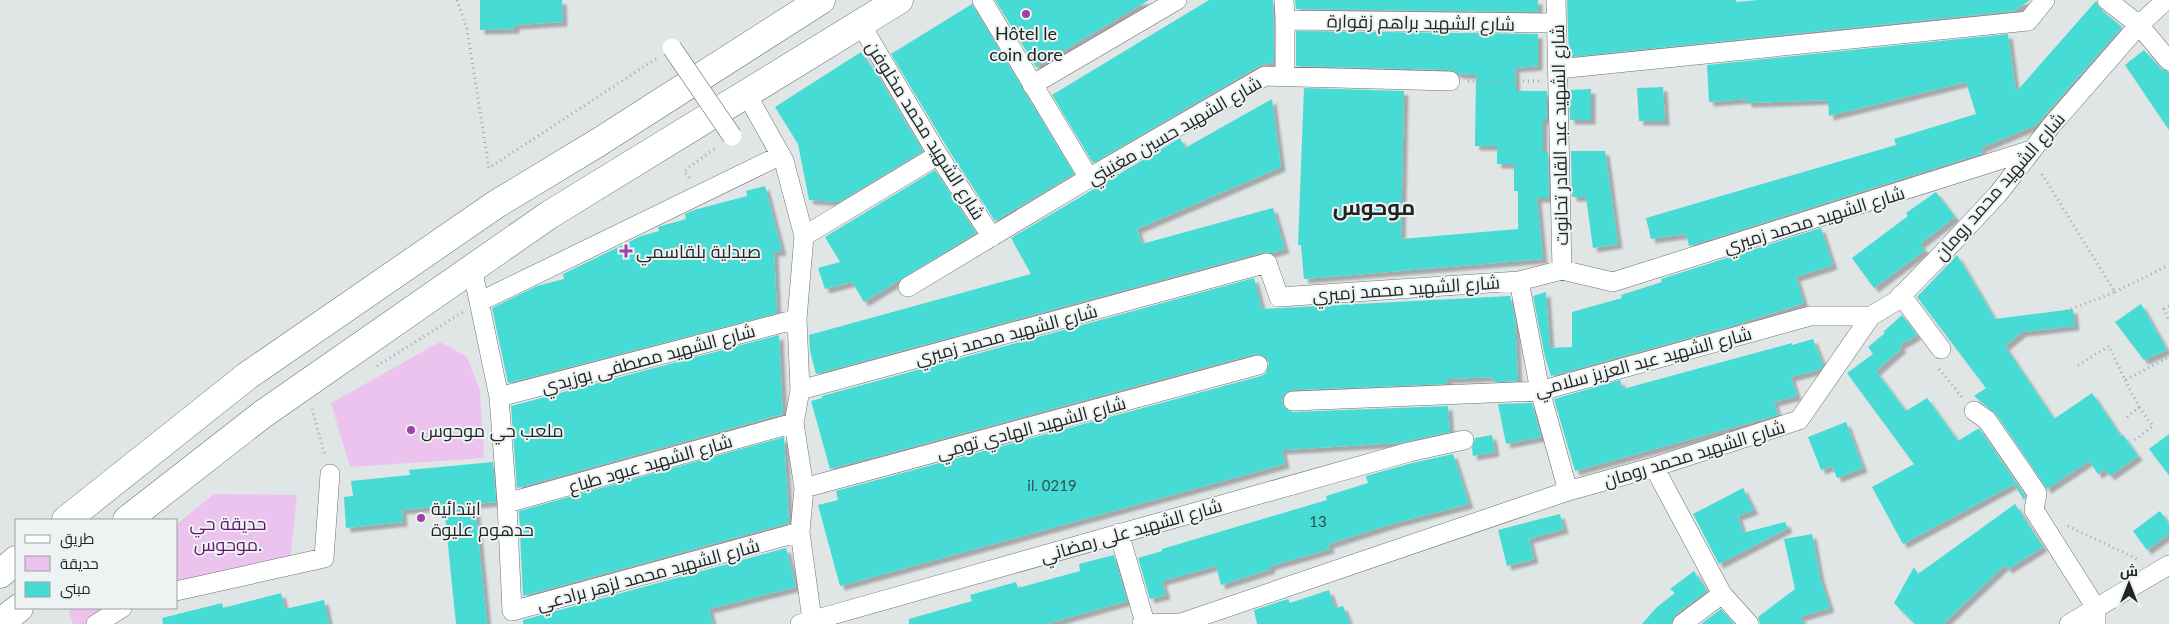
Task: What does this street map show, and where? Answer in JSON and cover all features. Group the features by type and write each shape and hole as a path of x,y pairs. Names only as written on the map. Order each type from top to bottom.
{"highway":[{"path":"67,519 247,376 448,236 821,0"},
{"path":"128,519 263,414 549,215 899,0"},
{"path":"0,574 15,561"},
{"path":"0,623 17,609"}],"street":[{"path":"982,0 1089,178"},
{"path":"1032,85 1177,0"},
{"path":"1284,0 1285,77"},
{"name":"شارع الشهيد عبد القادر تحانوت","path":"1556,0 1562,270"},
{"path":"1558,75 2028,21 2045,0"},
{"path":"2107,0 2139,25 2169,61"},
{"name":"شارع الشهيد محمد رومان","path":"1143,624 1181,623 1568,491 1654,467 1799,420 1871,316 1902,295 1998,194 2031,150 2139,25 2166,0"},
{"name":"شارع الشهيد براهم زقوارة","path":"1285,19 1556,23"},
{"name":"شارع الشهيد محمد مخلوفن","path":"860,23 938,155 992,237"},
{"path":"672,48 732,136"},
{"name":"شارع الشهيد حسين مغنيني","path":"908,287 1089,178 1265,76 1450,82"},
{"path":"746,93 781,155 804,236 797,319 800,390 794,423 804,488 800,532 806,622"},
{"name":"شارع الشهيد محمد زميري","path":"800,390 1267,263 1279,297 1519,281 1562,270 1613,282 2031,150"},
{"path":"479,302 781,155"},
{"path":"804,236 938,155"},
{"name":"شارع الشهيد محمد لزهر برادعي","path":"472,268 499,397 507,503 512,611 800,532"},
{"path":"1519,281 1540,391 1568,491"},
{"path":"1902,295 1941,350"},
{"name":"شارع الشهيد عبد العزيز سلامي","path":"1293,401 1540,391 1810,316 1871,316"},
{"name":"شارع الشهيد مصطفى بوزيدي","path":"499,397 797,319"},
{"name":"شارع الشهيد الهادي تومي","path":"804,488 1258,365"},
{"path":"1974,411 1987,420 2037,493 2034,510 2096,616"},
{"name":"شارع الشهيد عبود طباع","path":"507,503 794,423"},
{"name":"شارع الشهيد على رمضاني","path":"806,622 1409,452 1464,440"},
{"path":"1654,467 1722,594 1749,624"},
{"path":"178,591 324,558 330,474"},
{"path":"1119,533 1143,624"},
{"path":"2069,624 2096,616 2165,568"},
{"path":"1682,624 1722,594"},
{"path":"96,624 120,609"}],"path":[{"path":"457,0 467,29 489,168 672,48"},
{"path":"1450,82 1558,75"},
{"path":"684,171 732,136"},
{"path":"2042,174 2115,292"},
{"path":"2066,311 2115,292 2169,265"},
{"path":"370,371 479,302"},
{"path":"2169,306 2164,309 2169,321"},
{"path":"2078,365 2109,346 2139,407 2153,426 2136,440"},
{"path":"1941,350 1930,358 1974,411"},
{"path":"2125,380 2169,357"},
{"path":"2126,418 2139,407"},
{"path":"312,408 330,474"},
{"path":"2034,510 2165,568"}],"green space":[{"name":"ملعب حي موحوس","path":"440,342 467,357 480,391 484,458 350,467 331,403"},
{"name":"حديقة حي موحوس.","path":"214,494 297,495 290,561 178,583 178,523"},
{"path":"72,609 105,609 85,624 73,624 69,612"}],"building":[{"path":"480,0 562,0 563,22 515,25 515,29 480,30"},
{"path":"995,0 1149,0 1036,67"},
{"path":"1209,0 1273,0 1274,62 1259,66 1093,163 1052,95"},
{"path":"1295,0 1538,0 1538,12 1296,9"},
{"path":"1567,0 1736,0 1736,2 1759,0 2030,0 2014,11 1569,57"},
{"path":"2096,1 2100,9 2122,27 2036,125 1981,148 1983,153 1689,246 1686,234 1651,239 1646,218 1896,145 1894,139 1976,114 1966,82 1829,116 1828,100 1747,103 1747,99 1709,102 1707,65 2008,34 2016,92"},
{"path":"972,4 1074,174 995,221 948,149 891,54"},
{"path":"1296,31 1538,34 1538,66 1515,68 1516,91 1547,91 1547,119 1543,119 1543,152 1548,152 1549,198 1537,198 1543,259 1304,279 1301,245 1298,245 1304,88 1404,91 1401,239 1518,229 1518,191 1514,191 1514,164 1497,164 1497,146 1475,146 1476,75 1459,74 1450,70 1296,66"},
{"path":"2144,50 2161,69 2169,72 2169,130 2125,65"},
{"path":"861,52 872,66 923,151 839,202 809,200 798,144 775,107"},
{"path":"1663,87 1665,121 1639,121 1637,88"},
{"path":"1591,89 1591,120 1570,120 1569,91"},
{"path":"1272,99 1281,167 1137,229 1142,244 1273,208 1285,249 1271,253 1264,252 816,374 810,351 809,335 1031,274 1011,238 1180,138 1185,148"},
{"path":"1571,151 1605,151 1618,244 1593,248 1586,197 1572,197"},
{"path":"935,170 976,233 864,302 852,282 825,289 818,268 840,262 825,237"},
{"path":"765,186 782,251 774,252 777,313 508,383 492,308 537,286 564,279 563,274 641,236 659,231 658,227 686,219 685,214 747,196 746,191"},
{"path":"1936,192 1955,217 1920,244 1925,250 1874,288 1852,258 1908,216 1906,213"},
{"path":"1821,228 1833,265 1796,277 1804,303 1732,326 1551,376 1545,357 1533,296 1546,292 1550,348 1572,347 1572,312 1622,298 1621,295 1662,282 1661,279"},
{"path":"1957,255 1995,319 2073,309 2075,326 2022,332 2005,346 2054,419 2092,393 2121,436 2123,435 2138,456 2110,476 2105,469 2098,474 2089,461 2047,489 1996,414 1974,396 1986,388 1917,297"},
{"path":"1254,278 1262,309 1510,296 1515,318 1518,381 1494,382 1493,377 1447,379 1447,384 1292,390 1283,395 1282,402 1284,407 1293,412 1448,406 1450,432 1399,443 1282,450 1285,464 840,586 818,505 838,500 836,491 1261,376 1266,373 1269,363 1266,357 1255,354 830,469 811,401 822,398 822,396"},
{"path":"2141,304 2167,350 2144,360 2115,322"},
{"path":"1902,315 1917,335 1900,345 1902,348 1876,371 1906,411 1927,398 1958,441 1979,428 2025,496 2024,500 2014,484 1903,544 1872,487 1914,464 1847,373 1873,354 1868,347"},
{"path":"779,335 783,414 517,488 511,406"},
{"path":"1813,339 1823,365 1821,369 1791,377 1797,396 1774,402 1778,415 1575,471 1554,399 1620,380 1623,389"},
{"path":"1532,403 1541,437 1506,444 1498,404"},
{"path":"1846,422 1863,468 1837,478 1832,466 1821,470 1808,437"},
{"path":"2169,434 2169,475 2149,449"},
{"path":"1492,435 1495,452 1473,456 1472,448 1475,438"},
{"path":"784,437 789,523 523,596 519,511"},
{"path":"1453,454 1469,504 1395,523 1329,544 1330,549 1270,566 1271,569 1221,585 1216,566 1162,581 1166,595 1150,599 1138,558 1162,551 1162,549 1327,500 1326,496 1368,483 1366,476"},
{"path":"493,462 496,502 475,504 487,624 456,624 444,506 402,510 403,522 346,528 344,497 353,496 351,481 410,475 409,470"},
{"path":"1743,488 1754,510 1738,516 1743,533 1785,522 1788,528 1719,564 1693,514"},
{"path":"2015,504 2043,547 2008,569 2005,565 1943,624 1915,624 1894,603 1914,567 1918,574"},
{"path":"2160,511 2169,524 2169,534 2147,550 2133,531"},
{"path":"1560,514 1564,529 1529,539 1534,559 1507,566 1498,530"},
{"path":"1812,534 1820,577 1830,608 1800,617 1805,624 1760,624 1758,617 1795,589 1784,539"},
{"path":"786,548 796,587 709,609 713,624 523,624 523,620"},
{"path":"1114,555 1127,601 1046,624 909,624 909,619 972,601 970,595 1016,582 1018,588 1080,571 1079,564"},
{"path":"1694,571 1707,591 1675,615 1671,624 1642,624 1657,607 1675,593 1670,589"},
{"path":"1329,590 1335,608 1343,606 1350,624 1257,624 1254,610 1288,599 1290,603"},
{"path":"281,593 285,609 324,600 329,624 163,624 162,618 222,603 223,608"},
{"path":"1721,609 1734,624 1701,624"}],"place":[{"name":"Hôtel le coin dore","path":"1026,14"},
{"name":"صيدلية بلقاسمي","path":"626,251"},
{"name":"ملعب حي موحوس","path":"411,430"},
{"name":"ابتدائية حدهوم عليوة","path":"421,518"}],"district":[{"name":"موحوس","path":"1374,206"}]}
